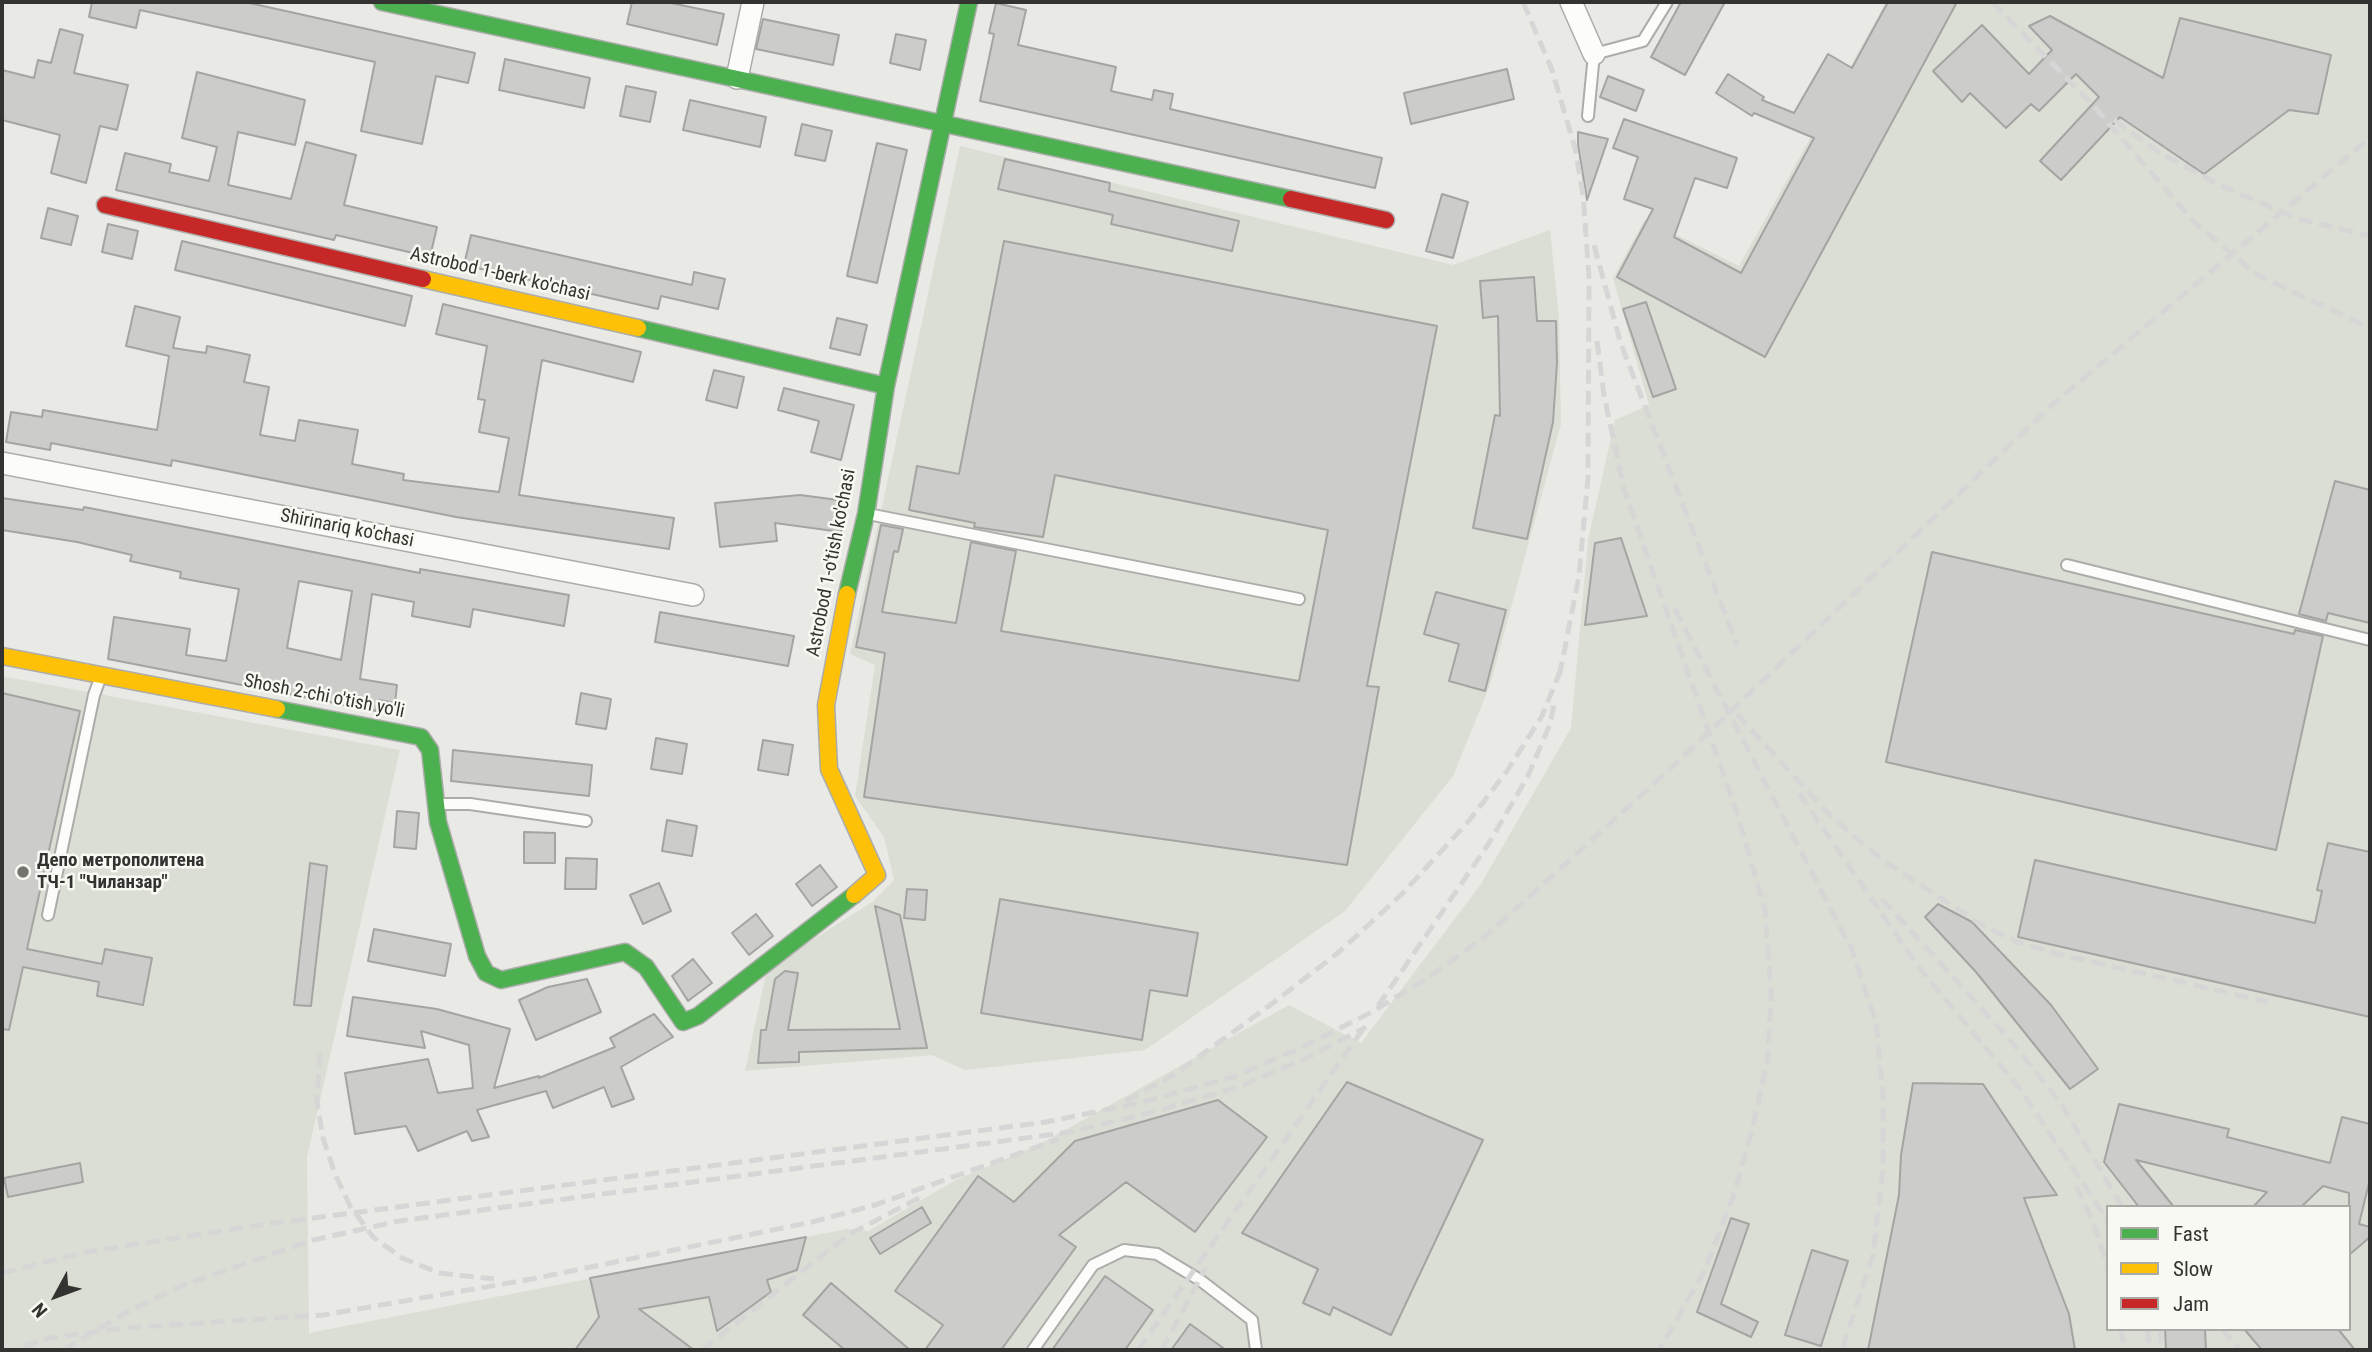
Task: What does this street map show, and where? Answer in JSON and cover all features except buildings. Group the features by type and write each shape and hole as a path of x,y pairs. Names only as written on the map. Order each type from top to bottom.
{"street":[{"path":"382,2 1385,220"},
{"path":"737,78 753,2"},
{"name":"Astrobod 1-o'tish ko'chasi","path":"674,1015 683,1022 698,1016 869,884 877,875 835,789 825,747 828,692 866,514 886,386 969,2"},
{"path":"1572,2 1594,54"},
{"name":"Astrobod 1-berk ko'chasi","path":"105,205 886,386"},
{"name":"Shirinariq ko'chasi","path":"2,463 692,595"},
{"name":"Shosh 2-chi o'tish yo'li","path":"2,656 416,735 430,750 435,804 477,956 486,973 501,981 625,952 646,967 674,1015"}],"lane":[{"path":"1588,116 1594,54 1643,41 1667,2"},
{"path":"866,514 1299,599"},
{"path":"2067,565 2370,640"},
{"path":"48,915 94,695 101,676"},
{"path":"435,804 470,804 586,821"},
{"path":"1033,1350 1093,1265 1124,1250 1157,1254 1200,1280 1252,1320 1256,1350"}],"shaded area":[{"path":"1886,2 2370,2 2370,1350 2,1350 2,676 400,750 307,1157 309,1333 847,1229 868,1231 956,1180 1040,1144 1289,1005 1361,1043 1481,884 1571,728 1588,540 1615,420 1649,405 1613,278 1645,219 1739,266"},
{"path":"960,146 1453,265 1550,230 1559,317 1561,424 1490,685 1453,776 1345,911 1145,1050 965,1070 932,1055 745,1071 767,969 872,902 894,880 884,837 855,796 875,665 850,654"}],"railway":[{"path":"1523,2 1552,70 1575,148 1583,194 1589,277 1588,477 1579,576 1559,678"},
{"path":"1992,2 2092,104 2194,222 2257,275 2370,328"},
{"path":"2114,120 2157,151 2217,184 2299,219 2370,236"},
{"path":"2,1273 86,1252 260,1225 1046,1122 1140,1103 1236,1076 1300,1048 1370,1013 1429,977 1487,935 1670,769 2053,404 2370,138"},
{"path":"1594,245 1621,344 1737,645"},
{"path":"1597,341 1604,395 1624,489 1739,819 1765,910 1771,993 1768,1057 1752,1131 1733,1197 1705,1270 1659,1350"},
{"path":"1675,609 1852,950 1876,1023 1883,1095 1883,1170 1873,1255 1842,1350"},
{"path":"1126,1101 1175,1074 1273,1003 1339,952 1402,894 1468,822 1507,771 1542,716 1561,669"},
{"path":"1378,1006 1489,843 1528,776 1550,724 1554,705"},
{"path":"1737,714 1825,810 1857,839 1887,863 1979,923 2017,942 2054,953 2268,1002"},
{"path":"1799,793 1917,965 2020,1089 2106,1218"},
{"path":"1882,899 2012,1042 2062,1105 2121,1205"},
{"path":"63,1350 127,1312 181,1286 313,1240 399,1221 1071,1132 1157,1111 1241,1086 1311,1056 1366,1027"},
{"path":"1138,1350 1363,1029"},
{"path":"320,1053 317,1101 323,1138 335,1174 350,1206 373,1237 402,1258 439,1273 494,1279"},
{"path":"24,1346 51,1338 124,1328 323,1315 532,1279 812,1222 875,1205 1059,1139"},
{"path":"2076,1186 2093,1222 2106,1262"},
{"path":"702,1350 848,1235 921,1197"},
{"path":"1162,1350 1206,1267"},
{"path":"2121,1331 2125,1350"},
{"path":"2147,1331 2150,1350"},
{"path":"2160,1331 2162,1350"},
{"path":"2224,1331 2240,1350"}],"traffic: fast":[{"path":"382,2 1291,199"},
{"path":"847,594 866,514 886,386 969,2"},
{"path":"638,328 886,386"},
{"path":"277,709 421,737 430,750 438,822 477,956 486,973 501,980 625,952 646,967 683,1022 698,1016 854,895"}],"traffic: slow":[{"path":"423,279 638,328"},
{"path":"847,594 826,705 829,769 877,875 854,895"},
{"path":"2,656 277,709"}],"traffic: jam":[{"path":"1291,199 1386,220"},
{"path":"105,205 423,279"}],"place":[{"name":"Депо метрополитена ТЧ-1 \"Чиланзар\"","path":"23,872"}]}
